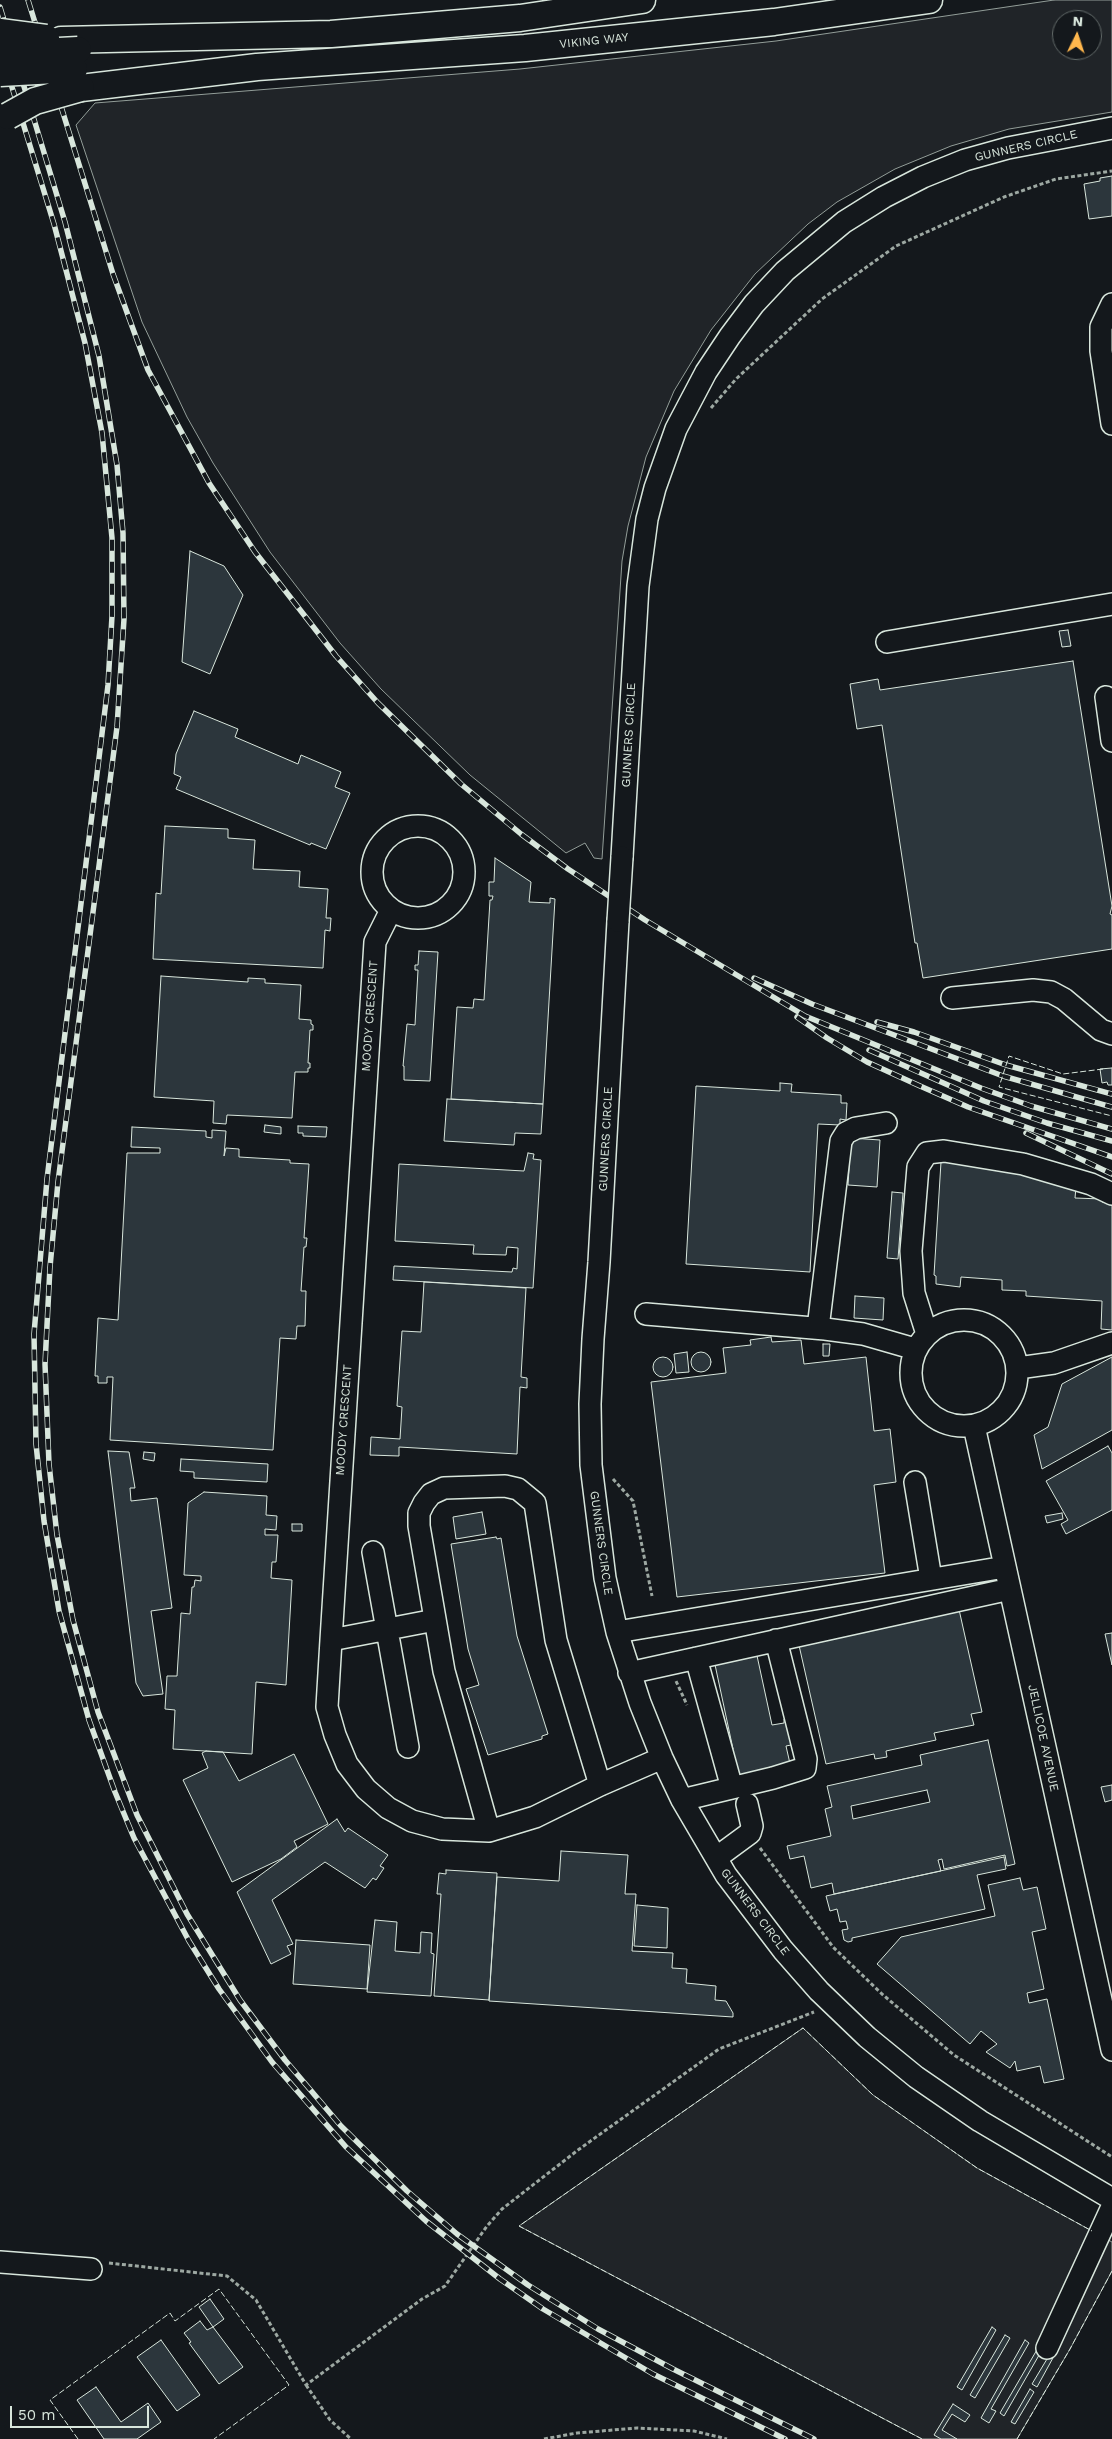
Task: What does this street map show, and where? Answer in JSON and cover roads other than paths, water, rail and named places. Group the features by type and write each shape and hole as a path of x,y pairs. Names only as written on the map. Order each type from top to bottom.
{"main road":[{"path":"0,73 247,38 331,34 520,18 642,0"},
{"name":"VIKING WAY","path":"74,62 257,67 525,48 774,22 930,0"},
{"path":"0,32 18,36 74,62"},
{"path":"0,54 74,62"},
{"path":"4,120 35,101 74,62"}],"street":[{"name":"GUNNERS CIRCLE","path":"1112,128 1008,148 965,160 923,177 884,197 844,222 785,270 754,304 706,372 676,429 655,488 647,518 638,586 590,1404 591,1465 596,1519 605,1578 617,1632 629,1673 662,1758 682,1800 726,1875 783,1950 834,2005 867,2037 932,2088 980,2121 1112,2199"},
{"path":"1112,304 1108,308 1102,327 1101,351 1112,424"},
{"path":"887,642 1112,604"},
{"path":"1106,697 1112,741"},
{"path":"415,826 432,828 447,836 458,848 464,863 465,878 460,895 451,906 434,916 421,919 402,916 391,910 379,899 373,883 372,866 378,849 388,837 401,829 415,826"},
{"name":"MOODY CRESCENT","path":"391,910 375,942 327,1707 335,1735 347,1764 366,1789 388,1808 412,1822 442,1830 489,1831 535,1817 600,1784 662,1758"},
{"path":"952,998 1033,990 1051,992 1064,999 1101,1030 1112,1034"},
{"path":"818,1328 840,1141 846,1133 856,1128 886,1123"},
{"path":"921,1342 914,1293 911,1251 918,1168 927,1153 944,1151 1023,1164 1076,1179 1112,1194"},
{"path":"646,1314 818,1328 921,1342"},
{"path":"964,1320 983,1323 1000,1333 1012,1349 1018,1368 1016,1388 1007,1406 992,1419 974,1426 954,1426 936,1419 921,1406 912,1388 910,1369 921,1342 944,1323 964,1320"},
{"path":"1018,1368 1054,1363 1112,1343"},
{"name":"JELLICOE AVENUE","path":"974,1426 1010,1589 1106,1992 1111,2040"},
{"path":"915,1482 931,1579"},
{"path":"489,1831 444,1671 419,1526 419,1513 424,1503 431,1494 444,1488 505,1486 518,1488 535,1503 540,1524 556,1640 600,1784"},
{"path":"373,1552 408,1747"},
{"path":"617,1632 1005,1567"},
{"path":"629,1673 1010,1589"},
{"path":"331,1640 435,1620"},
{"path":"682,1800 803,1770 806,1765 776,1640"},
{"path":"696,1658 732,1788"},
{"path":"716,1858 750,1834 752,1826 746,1804"},
{"path":"1047,2348 1112,2208"},
{"path":"0,2262 91,2269"}],"railway":[{"path":"28,0 113,274 148,370 209,483 255,552 336,656 378,703 461,784 521,834 568,869 645,920 805,1016 981,1088 1031,1106 1112,1129"},
{"path":"0,7 65,222 99,356 117,465 123,533 124,619 117,727 58,1182 50,1267 45,1364 49,1464 57,1535 73,1620 98,1712 137,1815 187,1914 240,2000 285,2060 341,2126 407,2191 457,2234 528,2285 598,2329 673,2369 814,2439"},
{"path":"0,48 54,224 85,343 102,433 112,538 112,616 108,685 47,1179 34,1334 36,1444 44,1521 59,1611 89,1720 134,1838 189,1941 219,1989 272,2062 346,2147 426,2221 500,2279 543,2309 653,2374 785,2439"},
{"path":"754,978 812,1004 1003,1076 1112,1107"},
{"path":"797,1017 867,1062 920,1086 968,1107 1112,1157"},
{"path":"877,1022 914,1032 1006,1065 1112,1094"},
{"path":"869,1050 984,1101 1047,1123 1112,1141"},
{"path":"1026,1133 1112,1174"}]}
